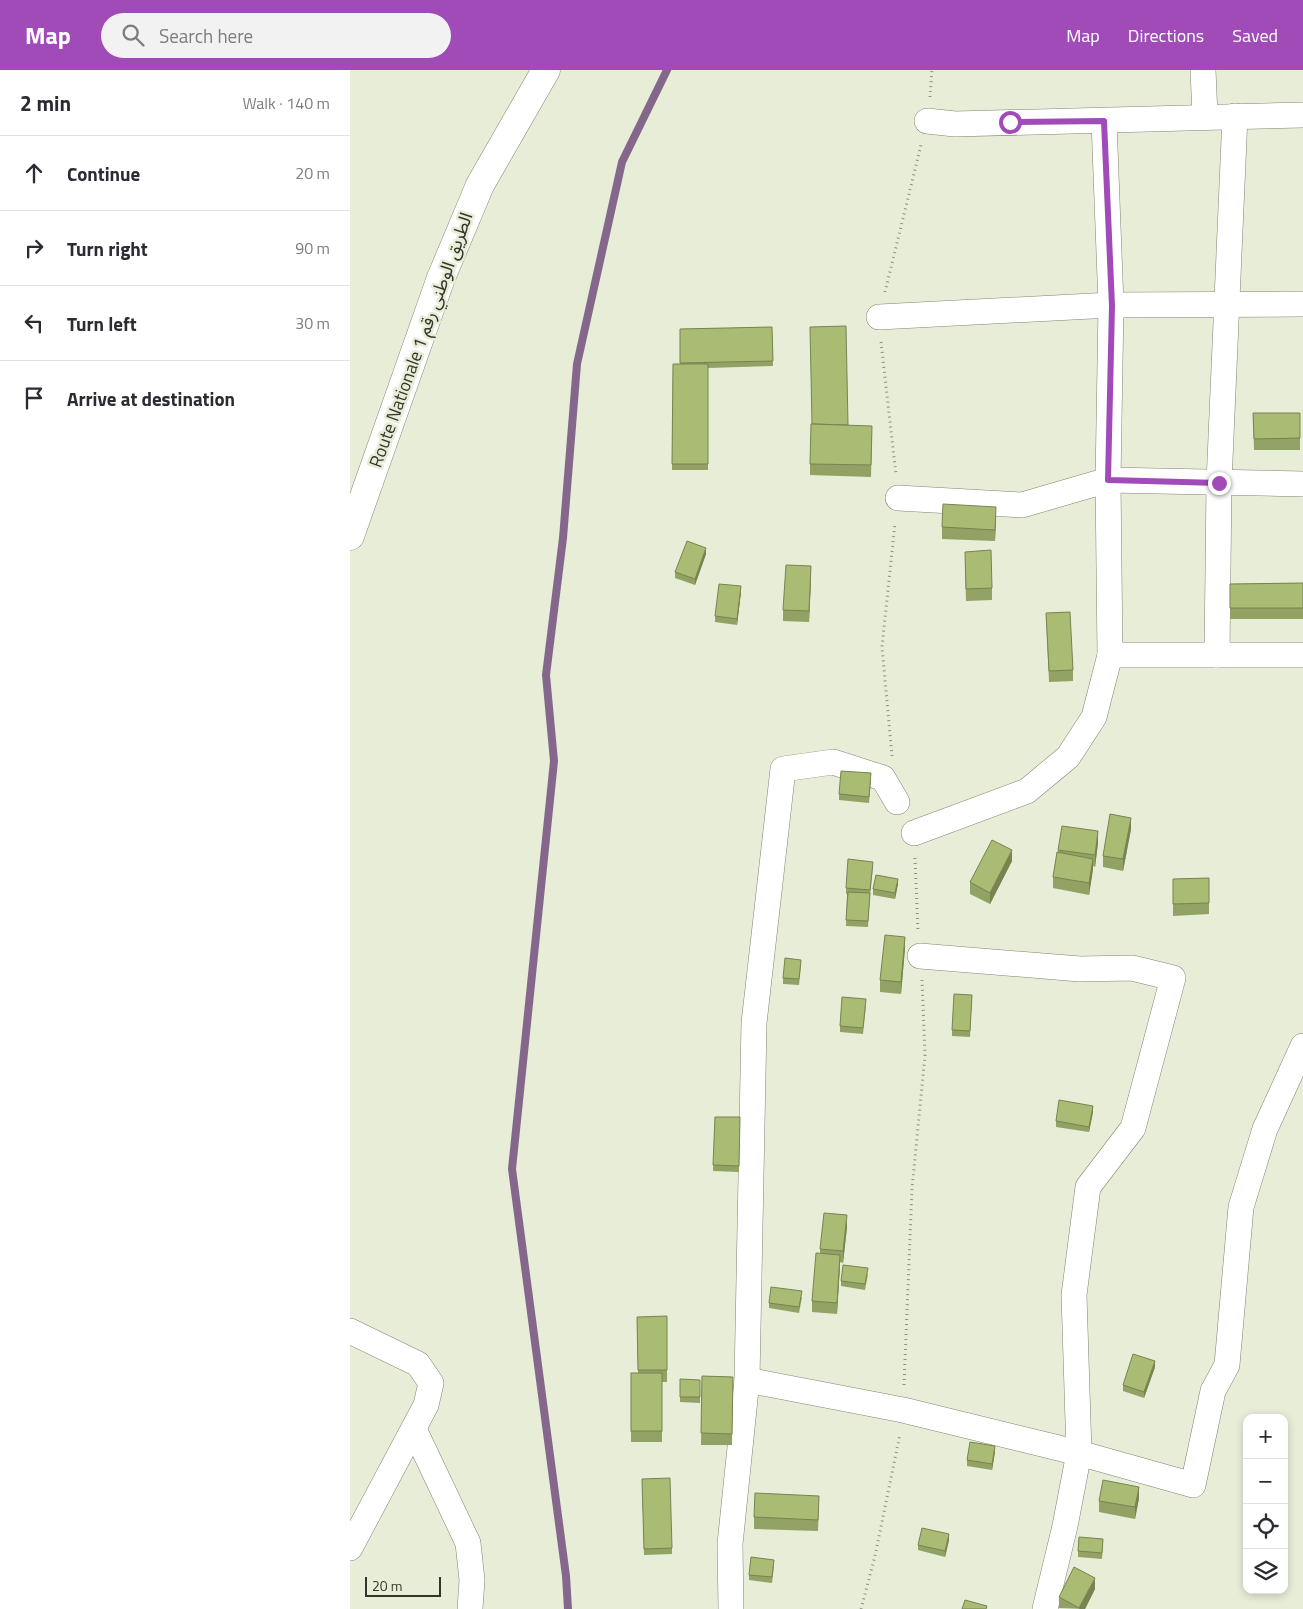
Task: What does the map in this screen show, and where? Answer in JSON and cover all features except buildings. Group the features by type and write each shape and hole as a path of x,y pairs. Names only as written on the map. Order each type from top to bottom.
{"highway":[{"name":"Route Nationale الطريق الوطني رقم 1","path":"350,536 440,278 480,185 546,70"}],"street":[{"path":"1203,70 1205,116"},
{"path":"927,121 955,124 1104,121 1205,116 1303,115"},
{"path":"1217,655 1219,483 1224,403 1225,304 1235,116"},
{"path":"914,833 1027,791 1068,757 1094,717 1110,655 1108,480 1112,306 1104,121"},
{"path":"879,317 1112,306 1303,304"},
{"path":"898,498 1022,505 1108,480 1303,484"},
{"path":"1110,655 1303,655"},
{"path":"731,1609 730,1544 747,1380 754,1023 783,769 833,762 883,778 897,802"},
{"path":"920,956 1080,969 1132,968 1173,978 1133,1128 1088,1188 1074,1295 1078,1453 1065,1526 1045,1609"},
{"path":"747,1380 903,1410 1078,1453 1193,1485 1213,1391 1226,1365 1241,1207 1265,1129 1303,1046"},
{"path":"350,1331 418,1364 431,1383 426,1405 350,1548"},
{"path":"414,1429 468,1543 472,1580 470,1609"}],"waterway":[{"path":"568,1609 566,1576 512,1169 554,761 546,675 563,538 577,364 622,162 667,70"}],"route":[{"path":"1010,122 1104,121 1112,306 1108,480 1219,483"}]}
